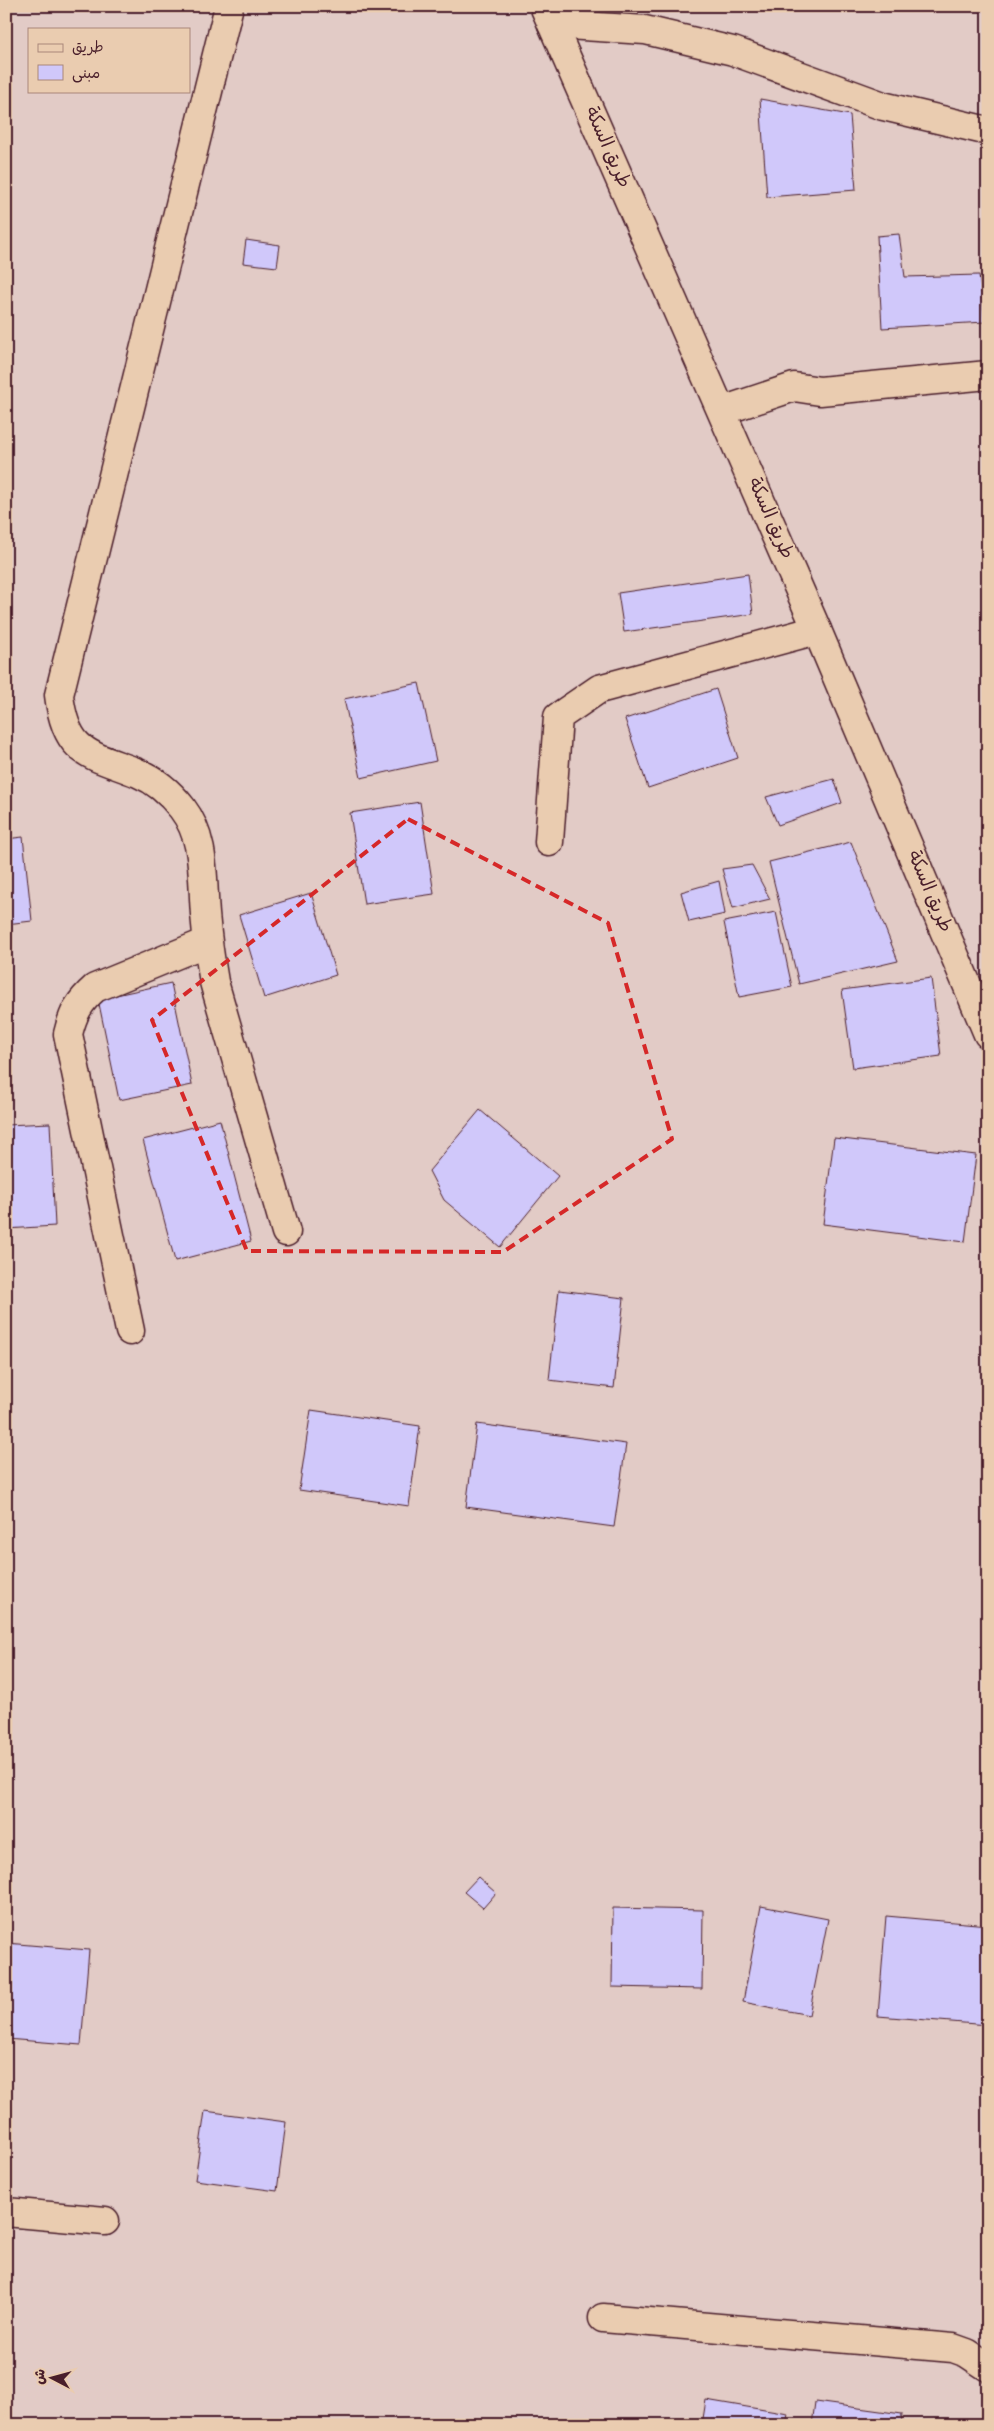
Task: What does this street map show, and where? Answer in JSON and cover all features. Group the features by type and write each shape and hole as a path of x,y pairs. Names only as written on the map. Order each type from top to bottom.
{"street":[{"path":"229,6 59,696 62,719 72,740 90,756 139,774 163,788 183,809 197,834 203,863 207,942 214,982 286,1232"},
{"path":"548,15 646,30 733,51 883,106 988,131"},
{"name":"طريق السكة","path":"548,15 817,630 988,1034"},
{"path":"722,411 794,387 820,391 988,375"},
{"path":"550,842 558,717 599,690 817,630"},
{"path":"130,1331 68,1034 72,1016 81,1000 95,988 207,942"},
{"path":"6,2212 105,2221"},
{"path":"603,2318 952,2348 967,2353 988,2367"}],"highlighted area":[{"path":"408,819 608,923 672,1139 503,1252 247,1251 152,1020"}],"building":[{"path":"760,99 850,115 856,190 767,197"},
{"path":"899,234 905,277 979,275 985,322 882,328 877,236"},
{"path":"246,240 280,245 277,267 243,263"},
{"path":"748,574 753,614 624,632 618,593"},
{"path":"419,683 436,761 361,778 344,699"},
{"path":"716,689 738,758 648,788 625,719"},
{"path":"834,779 842,803 778,825 766,797"},
{"path":"420,802 434,894 364,904 350,813"},
{"path":"23,837 32,921 6,924 6,839"},
{"path":"851,842 898,961 799,984 769,862"},
{"path":"752,865 770,899 733,908 722,869"},
{"path":"719,881 725,914 689,922 681,892"},
{"path":"311,893 336,975 264,998 239,915"},
{"path":"776,912 792,987 739,997 724,922"},
{"path":"931,978 941,1056 853,1068 842,990"},
{"path":"171,983 192,1085 119,1100 98,999"},
{"path":"6,1015 12,1065 6,1066"},
{"path":"480,1110 558,1176 500,1247 444,1200 429,1171"},
{"path":"220,1120 251,1241 175,1261 143,1140"},
{"path":"50,1123 55,1226 6,1229 6,1125"},
{"path":"834,1138 976,1155 965,1242 823,1224"},
{"path":"559,1290 624,1298 614,1388 549,1380"},
{"path":"311,1410 420,1426 409,1506 299,1490"},
{"path":"477,1424 626,1444 614,1527 466,1507"},
{"path":"478,1877 496,1893 483,1908 464,1892"},
{"path":"761,1906 828,1919 809,2015 743,2002"},
{"path":"613,1908 703,1910 702,1989 612,1987"},
{"path":"886,1916 988,1925 988,2025 878,2016"},
{"path":"6,1943 89,1950 81,2045 6,2039"},
{"path":"205,2111 286,2122 277,2191 195,2180"},
{"path":"706,2400 788,2414 786,2425 702,2425"},
{"path":"815,2402 902,2414 901,2425 812,2425"}]}
